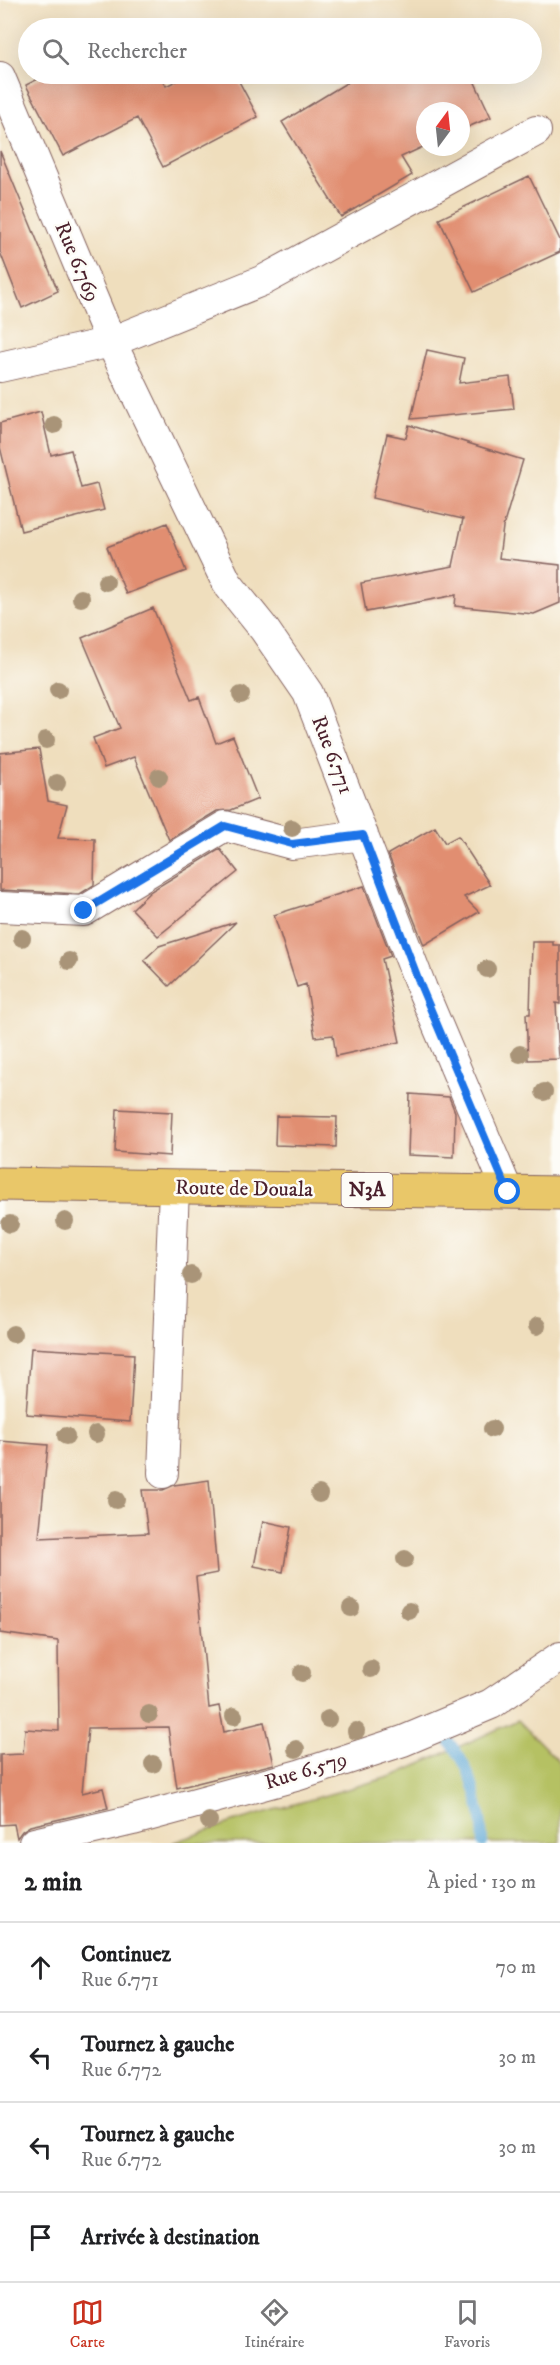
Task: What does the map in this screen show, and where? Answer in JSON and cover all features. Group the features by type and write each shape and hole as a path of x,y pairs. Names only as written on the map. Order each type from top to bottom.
{"highway":[{"name":"Route de Douala","path":"0,1184 560,1193"}],"street":[{"name":"Rue 6.769","path":"0,77 111,342"},
{"path":"0,367 111,342 264,280 536,131"},
{"name":"Rue 6.771","path":"111,342 227,584 264,629 308,693 422,989 508,1192"},
{"path":"0,907 84,911 225,826 292,844 363,835"},
{"path":"163,1473 174,1188"},
{"name":"Rue 6.579","path":"34,1843 133,1820 299,1775 403,1741 491,1704 560,1657"}],"green space":[{"path":"518,1720 557,1760 560,1767 560,1843 172,1843 239,1820 396,1775"}],"building":[{"path":"240,84 258,117 163,167 137,118 63,156 26,85"},
{"path":"345,84 476,84 491,117 470,126 470,102 416,102 416,150 401,157 412,175 341,217 282,122"},
{"path":"0,151 58,291 22,308 0,252"},
{"path":"529,176 560,240 560,252 474,292 439,219"},
{"path":"427,350 464,358 459,383 510,377 514,409 411,419"},
{"path":"41,412 51,455 71,450 81,488 97,484 104,510 21,531 0,447 0,423"},
{"path":"409,425 523,460 503,527 499,558 560,565 560,603 534,614 455,606 456,595 366,612 361,583 453,566 463,519 372,498 387,434 406,438"},
{"path":"167,523 186,571 126,594 107,547"},
{"path":"153,608 191,700 199,697 216,743 233,736 258,799 231,810 217,811 169,840 134,757 104,768 93,738 120,728 82,638"},
{"path":"39,749 48,801 67,805 58,838 95,839 94,885 80,894 0,890 0,753"},
{"path":"435,827 445,843 458,836 490,885 464,897 479,912 424,945 388,854"},
{"path":"220,849 238,872 158,936 132,909 151,891"},
{"path":"364,886 391,956 382,959 400,1042 336,1056 333,1035 315,1037 306,984 297,987 274,915"},
{"path":"236,922 169,986 144,960 159,946"},
{"path":"532,942 553,942 553,945 560,945 560,1004 556,1003 559,1059 528,1060 526,1014 530,1014"},
{"path":"410,1094 449,1097 455,1112 454,1157 408,1155"},
{"path":"117,1109 172,1112 170,1156 115,1152"},
{"path":"276,1116 337,1117 336,1147 275,1145"},
{"path":"31,1348 134,1354 130,1422 26,1414"},
{"path":"0,1441 48,1445 39,1538 148,1533 142,1490 163,1490 174,1485 209,1480 217,1573 196,1577 209,1708 219,1706 224,1732 264,1722 274,1764 177,1788 168,1727 88,1728 82,1793 103,1788 108,1808 30,1826 17,1838 14,1824 0,1825 0,1755 23,1754 25,1729 59,1731 58,1641 0,1633"},
{"path":"263,1521 291,1527 283,1572 254,1566"}],"waterway":[{"path":"437,1730 458,1753 472,1781 480,1812 483,1843"}],"route":[{"path":"84,911 225,826 292,844 363,835 422,989 477,1114 508,1192"}]}
